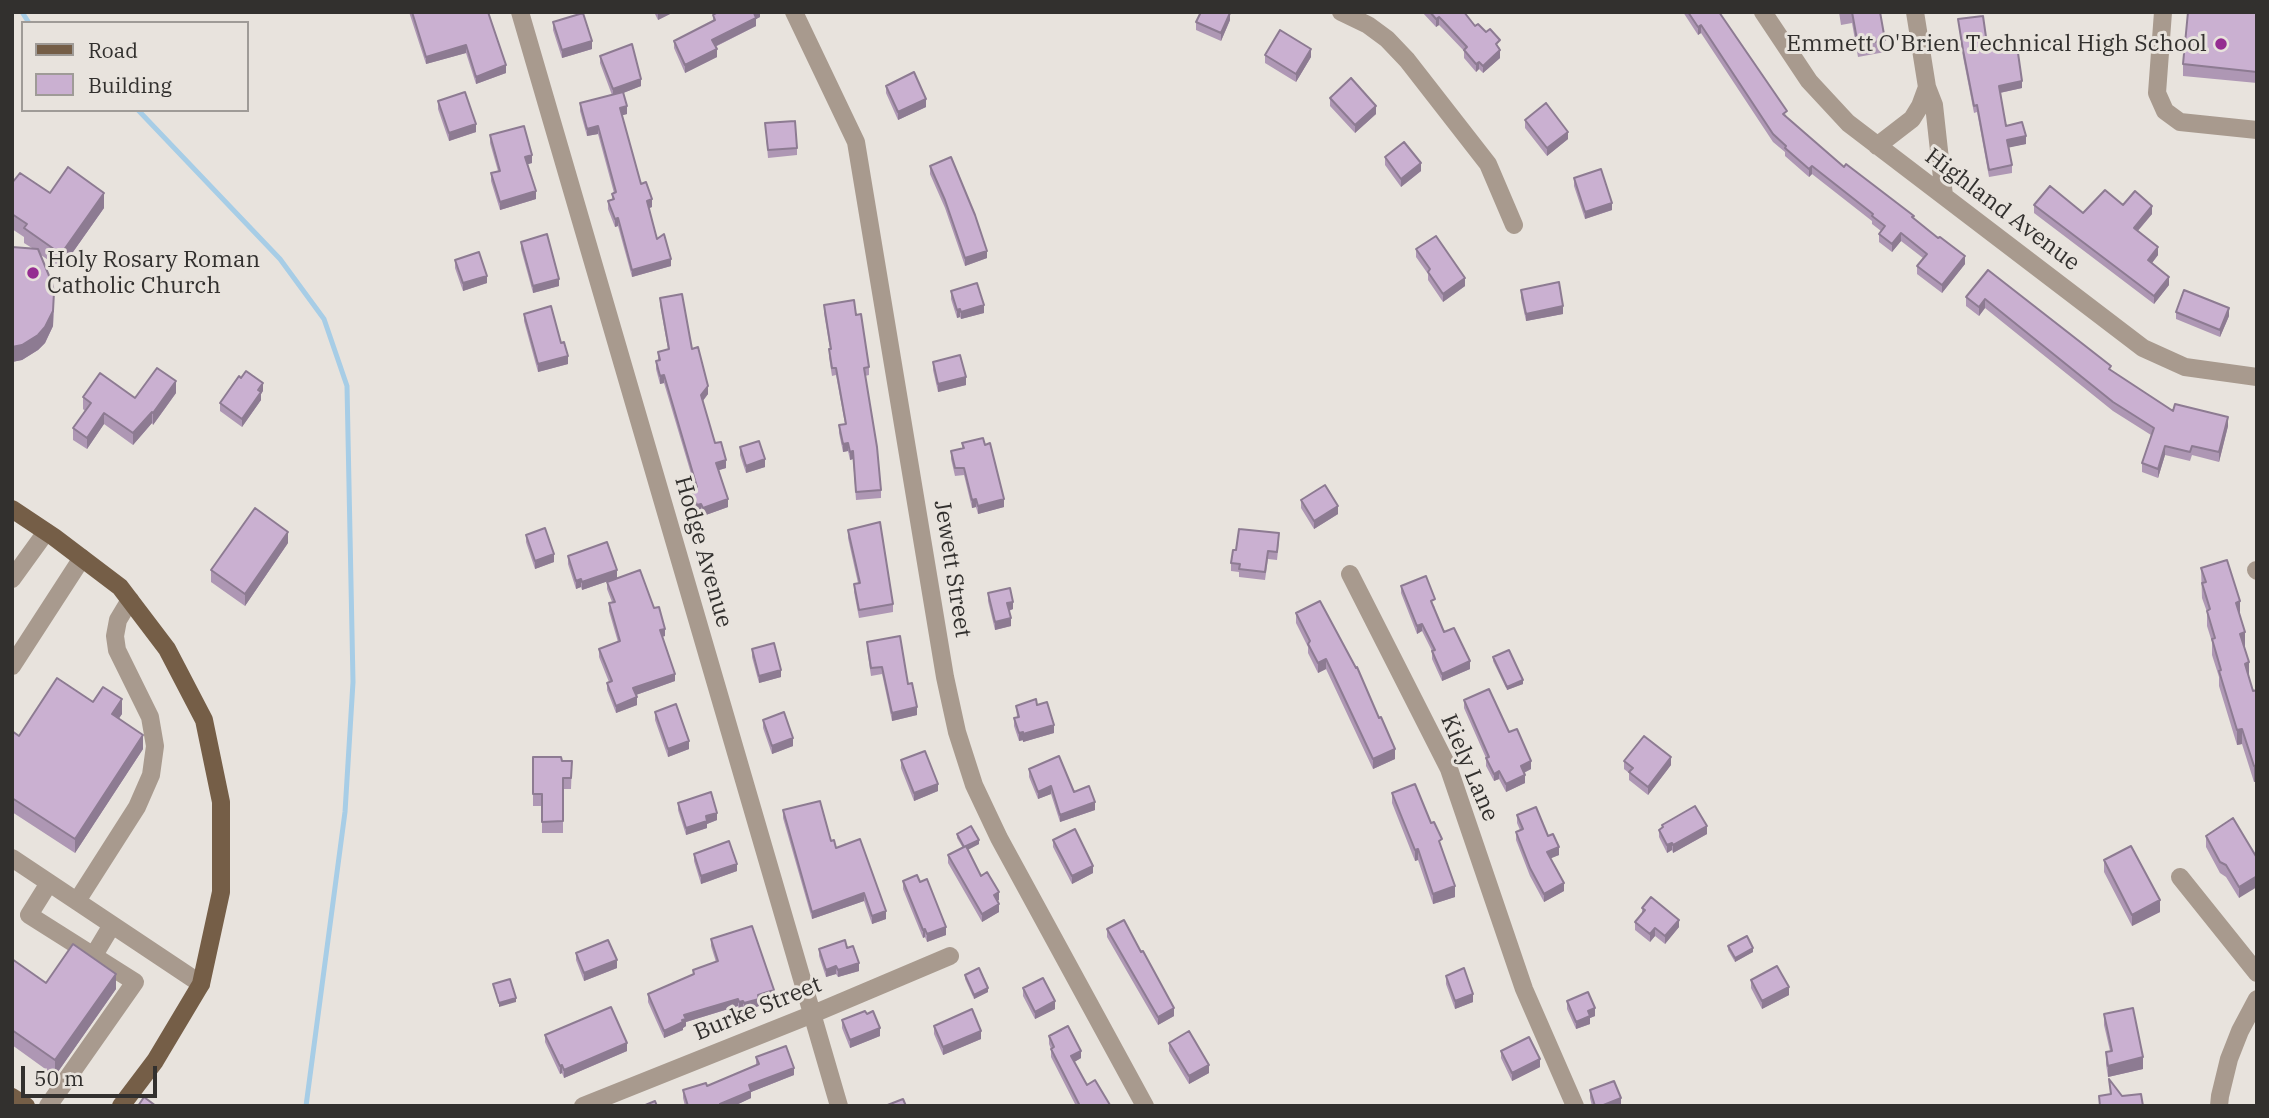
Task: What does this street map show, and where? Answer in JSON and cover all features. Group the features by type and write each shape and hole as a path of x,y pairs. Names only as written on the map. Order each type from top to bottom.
{"main road":[{"path":"12,509 120,587 167,649 204,720 221,802 221,892 201,984 155,1061 121,1106"},
{"path":"12,1097 26,1106"}],"street":[{"name":"Hodge Avenue","path":"520,12 839,1106"},
{"name":"Jewett Street","path":"794,12 856,142 945,677 957,732 974,785 999,838 1145,1106"},
{"path":"1341,12 1368,24 1407,60 1488,164 1514,225"},
{"name":"Highland Avenue","path":"1763,12 1810,81 1847,123 2143,348 2185,367 2257,377"},
{"path":"1915,12 1927,88 1934,105 1944,196"},
{"path":"2163,12 2157,93 2165,111 2180,122 2257,130"},
{"path":"1877,146 1912,119 1927,88"},
{"path":"14,571 46,532"},
{"path":"12,666 82,558"},
{"name":"Kiely Lane","path":"1350,574 1449,769 1524,989 1575,1106"},
{"path":"77,901 137,807 151,775 155,746 150,717 117,650 115,636 118,620 130,600"},
{"path":"12,858 201,984"},
{"path":"2180,877 2257,973"},
{"path":"48,1106 135,982 29,915 49,883"},
{"path":"94,956 112,925"},
{"name":"Burke Street","path":"583,1106 950,956"},
{"path":"2220,1106 2229,1059 2257,999"}],"building":[{"path":"412,12 488,12 506,65 476,77 466,45 426,57"},
{"path":"718,12 755,12 756,18 712,40 717,49 685,65 674,41 715,20 713,15"},
{"path":"1201,12 1230,13 1221,33 1196,22"},
{"path":"1430,12 1464,12 1475,26 1478,24 1486,32 1490,29 1500,40 1496,44 1500,50 1483,66 1479,62 1476,64 1464,50 1467,47 1439,17 1436,19"},
{"path":"1688,12 1719,12 1787,111 1783,114 1844,167 1846,164 1914,216 1912,217 1938,238 1965,256 1942,285 1917,266 1927,254 1901,233 1892,244 1879,234 1885,226 1872,216 1873,214 1812,166 1809,169 1785,148 1701,25 1698,27"},
{"path":"1852,12 1880,12 1885,40 1858,45"},
{"name":"Emmett O'Brien Technical High School","path":"2188,12 2257,12 2257,72 2183,64"},
{"path":"583,13 592,41 562,50 553,22"},
{"path":"1983,16 1987,44 2016,39 2022,81 1999,86 2006,126 2022,122 2026,136 2007,140 2012,165 1989,170 1958,19"},
{"path":"1280,30 1311,49 1296,74 1265,55"},
{"path":"632,44 641,79 613,89 600,56"},
{"path":"914,72 926,99 898,112 886,86"},
{"path":"1351,78 1376,106 1355,125 1330,98"},
{"path":"465,92 476,124 449,133 438,101"},
{"path":"623,92 627,106 620,108 641,184 646,182 652,199 647,201 657,239 664,234 671,259 632,270 618,218 615,219 608,201 614,199 612,194 616,192 598,126 587,129 580,103"},
{"path":"1546,103 1568,132 1547,148 1525,120"},
{"path":"795,121 797,148 768,150 765,123"},
{"path":"524,126 532,155 525,157 536,191 500,202 491,173 500,171 490,135"},
{"path":"1404,142 1421,163 1401,179 1385,157"},
{"path":"951,157 987,251 965,258 930,166"},
{"path":"68,167 104,193 61,254 24,228 27,224 12,214 12,183 20,173 50,193"},
{"path":"1601,169 1612,203 1585,212 1574,178"},
{"path":"2050,186 2083,213 2105,190 2123,205 2135,191 2152,206 2134,228 2158,247 2148,260 2169,277 2154,296 2034,205"},
{"path":"547,234 559,279 533,286 521,242"},
{"path":"1436,236 1465,278 1443,294 1416,249"},
{"path":"12,247 38,249 54,292 53,311 45,327 22,345 12,347"},
{"path":"479,252 487,276 463,283 455,260"},
{"path":"1988,270 2111,366 2109,369 2173,411 2175,404 2228,417 2219,452 2192,446 2190,452 2165,446 2158,469 2142,463 2154,428 2113,402 1985,299 1979,307 1966,297"},
{"path":"1559,282 1563,306 1526,314 1521,290"},
{"path":"977,283 984,305 961,312 960,309 957,310 951,291"},
{"path":"2184,290 2229,308 2220,330 2176,312"},
{"path":"682,294 692,349 698,347 708,386 701,395 715,443 721,442 726,460 716,463 728,499 703,508 701,504 697,505 692,492 697,487 664,375 660,376 656,361 660,360 658,352 669,349 660,298"},
{"path":"854,300 856,315 861,314 869,367 864,368 881,490 856,492 853,451 850,452 848,443 843,444 839,425 846,424 836,368 832,368 824,305"},
{"path":"551,306 561,343 564,342 568,356 538,364 524,314"},
{"path":"960,355 966,377 938,384 933,362"},
{"path":"157,368 176,381 153,413 133,433 104,413 87,438 73,428 91,403 83,397 100,373 135,398"},
{"path":"246,371 263,383 258,390 261,392 242,419 220,403 239,376 241,378"},
{"path":"983,438 985,445 990,443 1004,499 978,506 976,499 972,500 964,468 955,468 951,451 964,448 962,443"},
{"path":"759,441 765,459 746,466 740,447"},
{"path":"1325,485 1338,506 1314,521 1301,500"},
{"path":"255,508 288,532 245,594 211,570"},
{"path":"880,522 893,604 859,610 854,584 860,583 848,530"},
{"path":"545,528 554,554 535,561 526,535"},
{"path":"1239,529 1279,533 1277,552 1268,551 1265,572 1239,569 1240,564 1231,563"},
{"path":"607,542 617,570 582,582 581,579 576,581 568,556"},
{"path":"2227,560 2240,601 2236,603 2245,632 2240,634 2249,662 2245,664 2253,691 2257,690 2257,766 2254,766 2242,729 2237,730 2219,671 2221,670 2212,639 2215,638 2207,611 2210,609 2202,583 2206,582 2201,568"},
{"path":"640,570 654,608 659,607 665,629 660,630 675,674 633,688 637,697 616,706 607,683 612,681 599,649 620,641 609,603 615,602 607,582"},
{"path":"1426,576 1435,599 1431,601 1444,632 1454,628 1470,661 1442,674 1432,651 1435,650 1422,624 1417,626 1401,586"},
{"path":"1010,588 1013,602 1007,603 1011,618 995,622 988,593"},
{"path":"1320,601 1357,667 1395,749 1373,759 1326,659 1318,663 1296,613"},
{"path":"900,636 908,684 912,683 917,707 892,713 882,667 871,668 867,642"},
{"path":"774,643 781,670 759,676 752,649"},
{"path":"1509,650 1523,680 1507,687 1493,657"},
{"path":"57,678 93,702 103,687 122,699 112,714 143,735 75,839 12,798 12,731 19,736"},
{"path":"1489,689 1509,732 1517,729 1531,761 1521,766 1525,775 1506,784 1499,771 1494,774 1486,758 1489,757 1464,700"},
{"path":"1036,699 1037,705 1047,702 1054,725 1019,733 1014,718 1019,717 1016,706"},
{"path":"676,704 689,741 668,749 655,712"},
{"path":"784,712 793,738 772,746 763,720"},
{"path":"1644,736 1671,757 1648,787 1629,772 1633,768 1624,761"},
{"path":"925,751 938,784 914,793 901,760"},
{"path":"1059,756 1074,792 1089,786 1095,802 1060,815 1051,786 1038,792 1029,769"},
{"path":"533,757 561,757 562,761 572,761 571,778 563,778 563,821 542,822 542,794 533,794"},
{"path":"1415,784 1431,823 1434,822 1442,839 1439,841 1455,886 1433,894 1418,849 1415,850 1392,793"},
{"path":"711,792 717,813 706,816 707,821 686,828 678,803"},
{"path":"820,801 831,841 834,840 836,848 860,839 886,911 872,916 864,893 812,912 783,810"},
{"path":"1695,806 1707,826 1673,845 1667,845 1659,830 1662,825"},
{"path":"1536,807 1548,836 1553,834 1559,847 1547,852 1564,883 1544,894 1516,832 1523,829 1517,815"},
{"path":"2233,818 2257,858 2257,876 2239,887 2226,865 2220,862 2206,836"},
{"path":"971,826 979,840 964,847 957,834"},
{"path":"1075,829 1093,866 1072,876 1053,840"},
{"path":"729,841 737,864 701,876 694,854"},
{"path":"966,846 981,876 987,872 999,892 994,895 999,904 982,914 948,855"},
{"path":"2131,846 2160,900 2132,915 2104,860"},
{"path":"917,875 920,882 927,879 946,927 927,934 903,881"},
{"path":"1651,897 1679,920 1665,936 1655,928 1650,934 1635,922"},
{"path":"1124,920 1174,1008 1158,1017 1107,929"},
{"path":"752,926 774,990 758,995 759,999 744,1003 738,999 684,1015 686,1019 682,1020 683,1022 664,1031 648,994 694,974 693,970 718,961 711,939"},
{"path":"1747,936 1753,948 1735,958 1728,946"},
{"path":"608,940 617,960 584,973 576,953"},
{"path":"845,940 847,948 853,946 859,963 838,970 836,966 826,970 819,949"},
{"path":"73,944 116,974 55,1060 12,1030 12,959 46,983"},
{"path":"1777,966 1789,987 1762,1001 1751,980"},
{"path":"979,968 988,988 974,995 965,975"},
{"path":"1464,968 1473,994 1455,1001 1446,976"},
{"path":"1043,978 1055,1001 1035,1012 1023,988"},
{"path":"510,979 516,998 499,1003 493,984"},
{"path":"1588,992 1595,1008 1588,1011 1590,1016 1576,1022 1567,1001"},
{"path":"611,1007 627,1043 564,1070 545,1035"},
{"path":"2133,1008 2143,1057 2108,1066 2106,1052 2112,1051 2104,1014"},
{"path":"972,1009 981,1031 943,1047 934,1026"},
{"path":"865,1011 867,1014 873,1011 880,1028 850,1040 842,1020"},
{"path":"1068,1026 1081,1051 1071,1056 1087,1085 1095,1080 1109,1106 1080,1106 1051,1049 1054,1047 1049,1036"},
{"path":"1189,1031 1209,1065 1189,1076 1169,1043"},
{"path":"1529,1037 1540,1059 1512,1073 1501,1051"},
{"path":"786,1046 794,1068 749,1085 751,1091 720,1106 688,1106 683,1090 706,1083 707,1086 759,1064 756,1057"},
{"path":"2109,1079 2122,1096 2141,1094 2143,1106 2100,1106 2099,1096 2111,1094"},
{"path":"1614,1081 1621,1098 1595,1106 1590,1090"},
{"path":"144,1097 156,1106 138,1106"},
{"path":"903,1099 906,1106 885,1106"},
{"path":"655,1101 657,1106 643,1106"}],"waterway":[{"path":"22,12 28,21"},
{"path":"140,112 280,259 324,319 347,386 353,682 345,812 306,1106"}],"place":[{"name":"Emmett O'Brien Technical High School","path":"2221,44"},
{"name":"Holy Rosary Roman Catholic Church","path":"33,273"}]}
